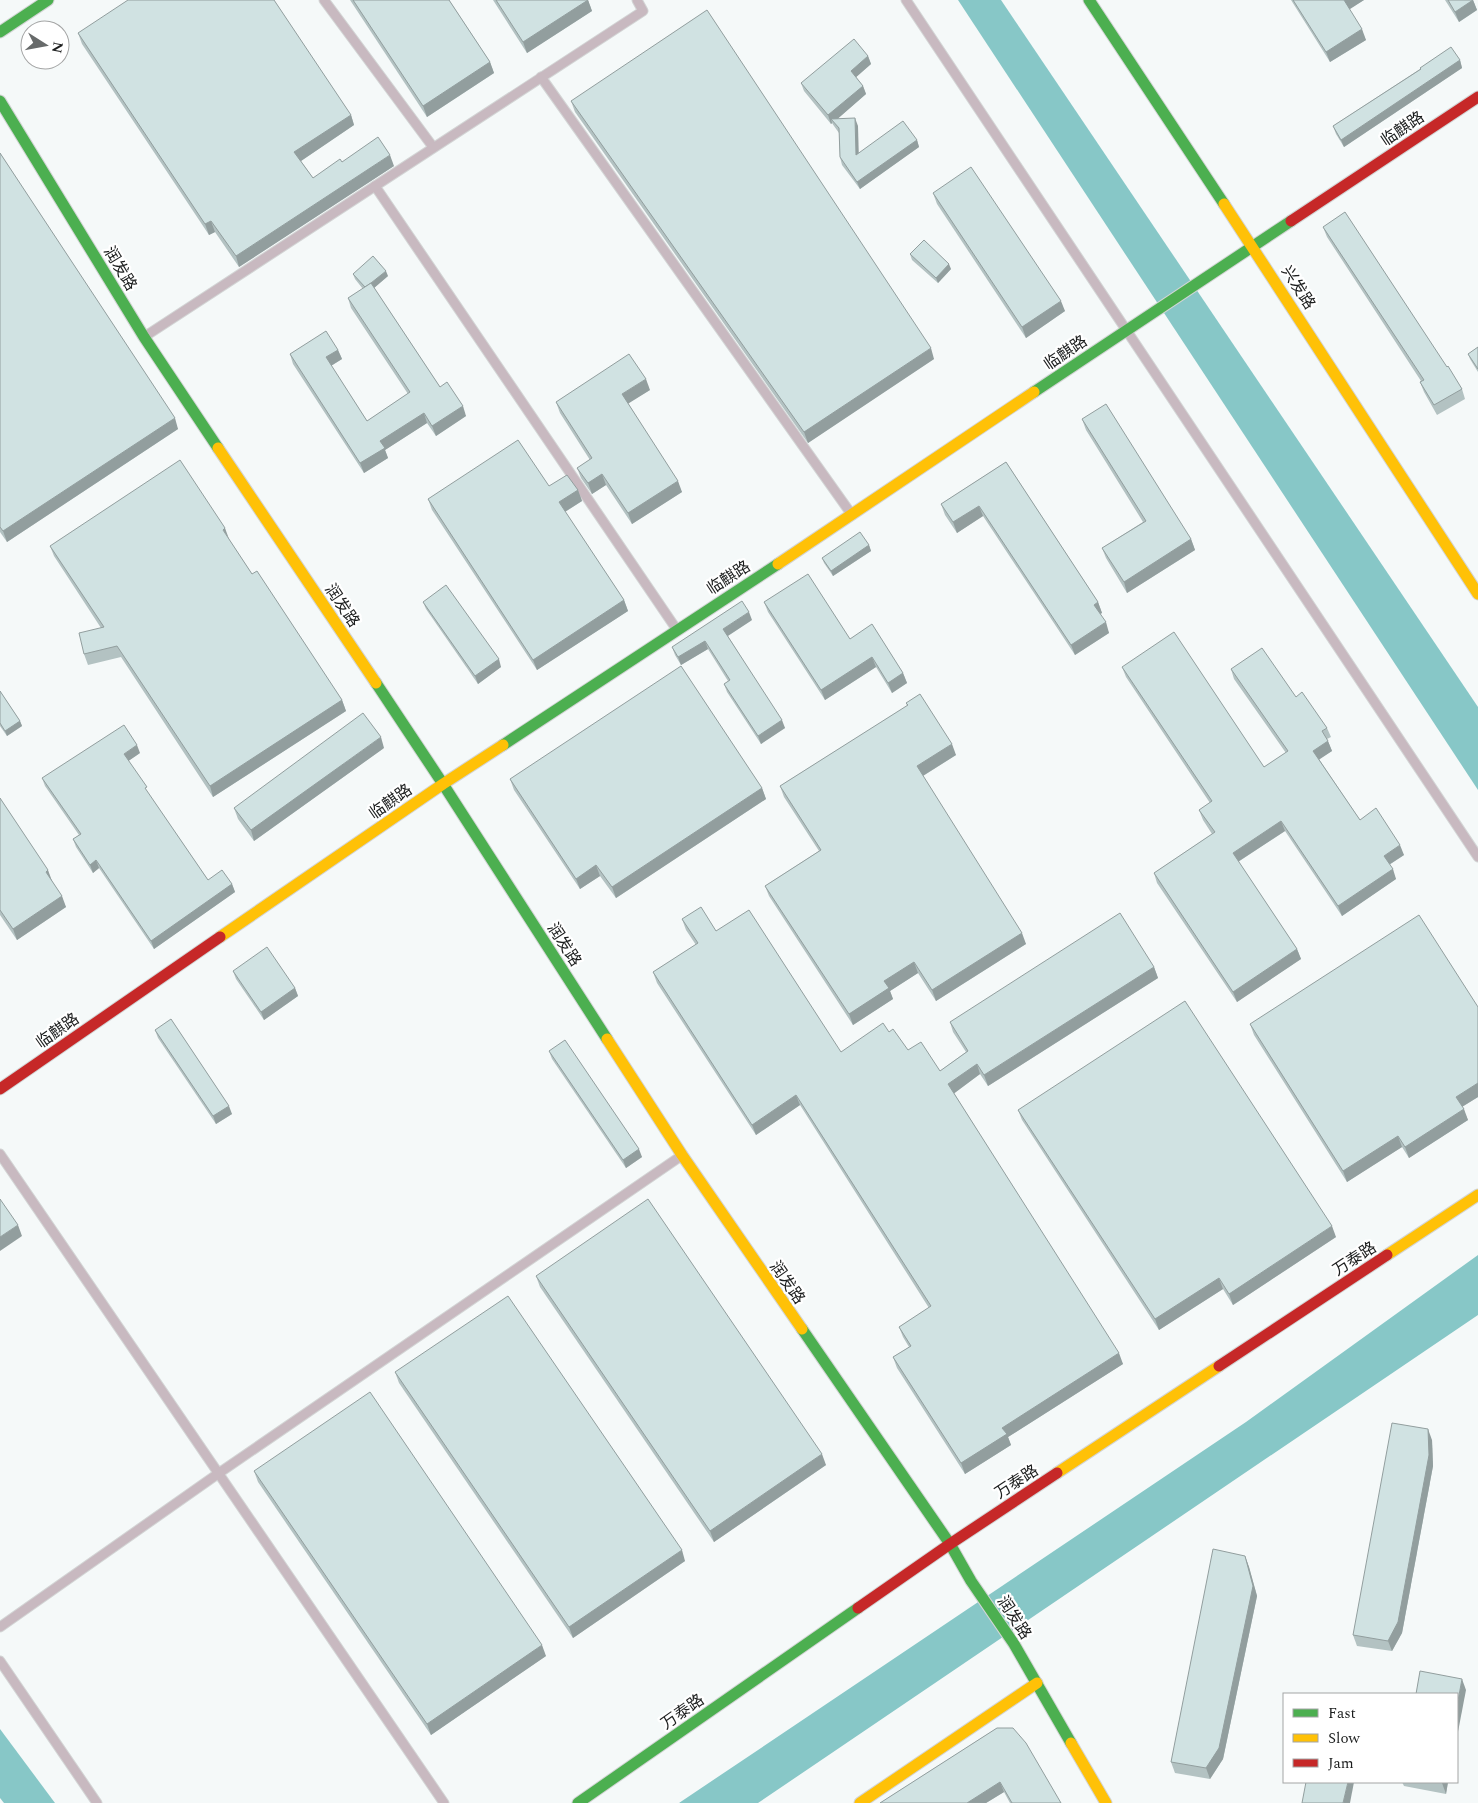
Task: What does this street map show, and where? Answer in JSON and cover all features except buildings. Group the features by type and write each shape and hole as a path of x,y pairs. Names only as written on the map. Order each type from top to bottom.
{"main road":[{"path":"0,32 48,0"},
{"name":"兴发路","path":"1089,0 1253,247 1478,594"},
{"name":"临麒路","path":"0,1089 443,784 852,516 1126,330 1478,97"},
{"name":"润发路","path":"0,101 144,337 443,784 682,1155 950,1544 971,1581 1014,1644 1106,1803"},
{"name":"万泰路","path":"578,1803 950,1544 1478,1195"},
{"path":"860,1803 1036,1683"}],"lane":[{"path":"324,0 434,148"},
{"path":"144,337 643,11 637,0"},
{"path":"906,0 1478,857"},
{"path":"541,77 852,516"},
{"path":"375,186 677,630"},
{"path":"0,1154 444,1803"},
{"path":"0,1627 219,1473 682,1155"},
{"path":"0,1661 97,1803"}],"water":[{"path":"958,0 1001,0 1478,707 1478,790"},
{"path":"1478,1255 1478,1315 758,1803 679,1803 1246,1422"},
{"path":"0,1729 55,1803 4,1803 0,1798"}],"traffic: fast":[{"path":"0,32 48,0"},
{"path":"1089,0 1224,204"},
{"path":"0,101 144,337 218,448"},
{"path":"1034,392 1291,221"},
{"path":"503,745 778,564"},
{"path":"376,683 607,1039"},
{"path":"802,1329 950,1544 971,1581 1014,1644 1071,1743"},
{"path":"578,1803 858,1608"}],"traffic: slow":[{"path":"1224,204 1478,594"},
{"path":"778,564 1034,392"},
{"path":"218,448 376,683"},
{"path":"220,937 503,745"},
{"path":"607,1039 682,1155 802,1329"},
{"path":"1387,1255 1478,1195"},
{"path":"1057,1473 1219,1366"},
{"path":"860,1803 1037,1683"},
{"path":"1071,1743 1106,1803"}],"traffic: jam":[{"path":"1291,221 1478,97"},
{"path":"0,1089 220,937"},
{"path":"1219,1366 1387,1255"},
{"path":"858,1608 1057,1473"}]}
